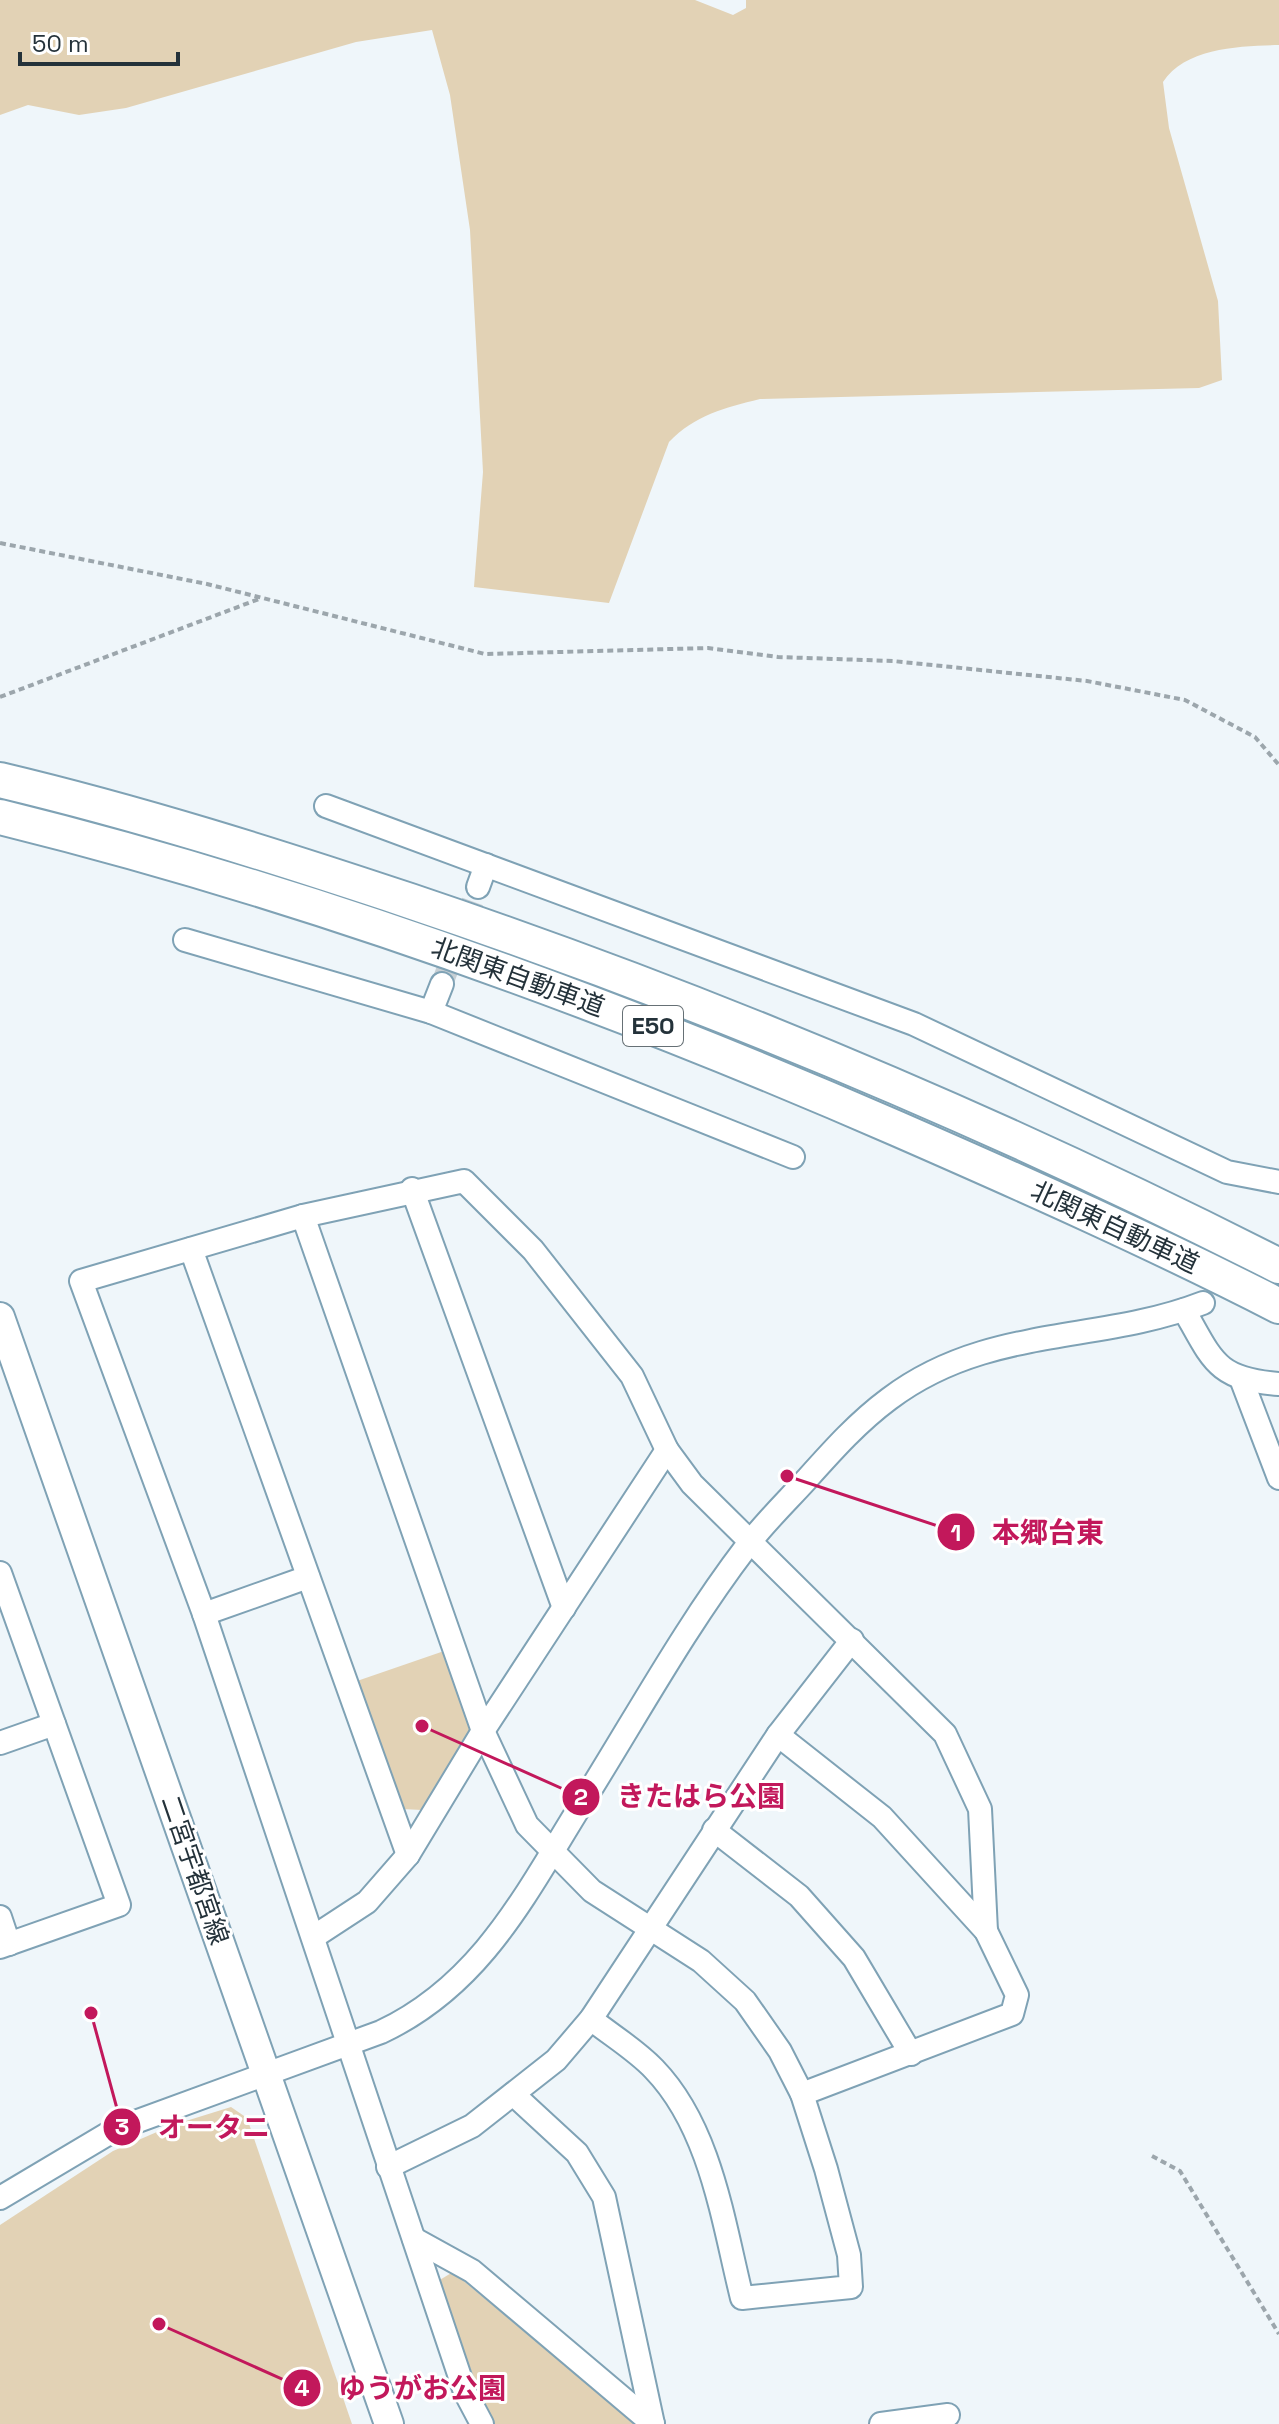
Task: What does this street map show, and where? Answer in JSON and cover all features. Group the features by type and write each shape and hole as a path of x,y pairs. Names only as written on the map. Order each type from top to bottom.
{"highway":[{"name":"北関東自動車道","path":"0,780 77,798 296,863 487,927 683,999 1049,1156 1279,1266"},
{"name":"北関東自動車道","path":"0,817 284,896 485,964 670,1032 1029,1186 1279,1306"}],"main road":[{"name":"二宮宇都宮線","path":"0,1317 389,2424"}],"street":[{"path":"326,806 914,1024 1227,1172 1279,1182"},
{"path":"478,887 486,865"},
{"path":"185,940 431,1012 793,1157"},
{"path":"431,1012 442,984"},
{"path":"482,2424 465,2392 346,2045 315,1936 204,1614 81,1281 303,1216 412,1189 464,1181 533,1250 632,1376 667,1450 692,1484 749,1544 852,1640 945,1734 968,1777 980,1809 986,1931"},
{"path":"412,1189 564,1608"},
{"path":"303,1216 483,1731 527,1825 592,1891 701,1961 745,2001 780,2051 802,2094 849,2255 851,2287 742,2298 714,2184 688,2117 654,2069 591,2019"},
{"path":"191,1249 408,1855"},
{"path":"0,2198 116,2129 346,2045 415,2016 440,1998 498,1935 749,1544 856,1426 916,1380 998,1346 1194,1306 1213,1361 1242,1381 1279,1384"},
{"path":"1242,1381 1279,1478"},
{"path":"315,1936 367,1902 408,1855 483,1731 667,1450"},
{"path":"0,1573 119,1905 4,1945 0,1917"},
{"path":"204,1614 308,1577"},
{"path":"388,2167 472,2126 556,2060 591,2019 778,1735 852,1640"},
{"path":"0,1743 54,1724"},
{"path":"778,1735 882,1817 986,1931 1017,1995 1012,2014 802,2094"},
{"path":"714,1830 799,1896 854,1958 911,2054"},
{"path":"513,2094 577,2153 604,2197 653,2424"},
{"path":"414,2239 472,2271 653,2424"},
{"path":"881,2424 948,2415"}],"path":[{"path":"0,543 207,584 485,654 708,648 778,657 893,661 1087,681 1185,700 1255,737 1279,765"},
{"path":"0,697 261,598"},
{"path":"1152,2156 1180,2171 1279,2334"}],"shaded area":[{"path":"0,0 695,0 733,15 746,8 746,0 1279,0 1279,45 1232,48 1200,55 1173,70 1163,82 1169,128 1218,301 1222,380 1199,388 760,399 722,409 689,425 669,442 609,603 474,587 483,472 470,230 450,95 432,30 356,42 126,108 79,115 28,105 0,115"},
{"path":"447,1650 472,1717 470,1735 422,1810 402,1809 357,1681"},
{"path":"231,2107 247,2118 352,2424 0,2424 0,2225 113,2151 173,2125"},
{"path":"453,2272 635,2424 491,2424 438,2281"}],"tunnel":[{"path":"442,984 478,887"}],"place":[{"name":"本郷台東","path":"787,1476"},
{"name":"きたはら公園","path":"422,1726"},
{"name":"オータニ","path":"91,2013"},
{"name":"ゆうがお公園","path":"159,2324"}]}
